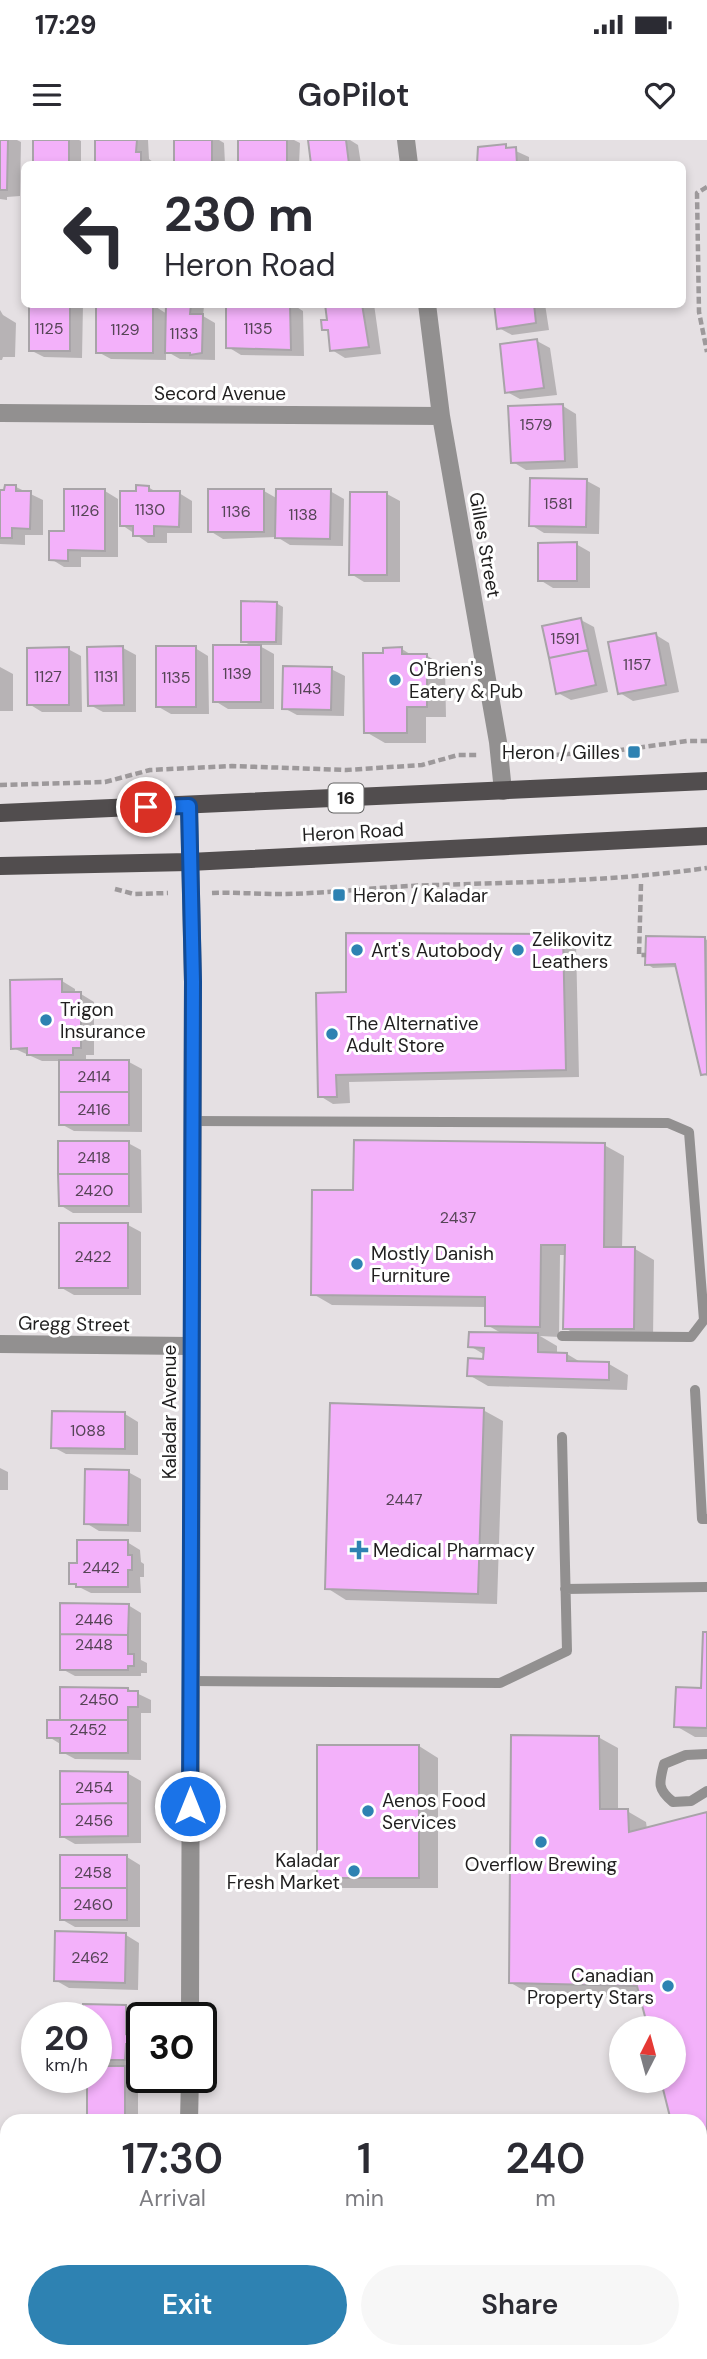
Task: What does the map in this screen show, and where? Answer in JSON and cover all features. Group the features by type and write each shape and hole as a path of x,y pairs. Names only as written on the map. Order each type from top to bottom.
{"main road":[{"name":"Heron Road","path":"0,813 707,781"},
{"name":"Heron Road","path":"0,866 189,863 707,835"}],"street":[{"path":"406,140 409,161"},
{"name":"Gilles Street","path":"427,308 441,415 498,742 503,791"},
{"name":"Secord Avenue","path":"0,412 441,415"},
{"name":"Kaladar Avenue","path":"189,806 193,982 190,2002"},
{"name":"Gregg Street","path":"0,1344 190,1346"},
{"path":"190,2093 190,2114"}],"lane":[{"path":"192,1121 668,1123 689,1132 704,1320 691,1337 562,1336"},
{"path":"695,1390 702,1518 707,1519"},
{"path":"191,1681 500,1683 567,1651 562,1437"},
{"path":"565,1589 707,1587"},
{"path":"707,1754 686,1755 664,1763 659,1780 662,1793 673,1802 691,1801 707,1791"}],"path":[{"path":"707,187 697,193 699,312 707,352"},
{"path":"523,757 707,741"},
{"path":"0,785 105,782 150,771 232,766 346,770 422,765 458,755 472,755"},
{"path":"226,892 274,894 494,884 664,874 707,868"},
{"path":"641,884 639,955 646,955"},
{"path":"134,894 152,893"}],"building":[{"path":"0,140 8,140 7,190 0,190"},
{"path":"33,140 69,140 69,161 33,161"},
{"path":"95,140 137,140 136,152 141,152 141,161 95,161"},
{"path":"174,140 212,140 212,161 174,161"},
{"path":"238,140 287,140 287,161 238,161"},
{"path":"308,140 346,140 349,161 311,161"},
{"path":"506,144 506,148 516,147 517,161 477,161 478,147"},
{"path":"29,308 70,308 70,351 29,351"},
{"path":"96,308 153,308 153,353 96,353"},
{"path":"166,308 191,308 190,314 203,314 202,353 165,353"},
{"path":"226,308 290,308 291,350 226,348"},
{"path":"326,308 363,308 369,347 330,351 328,330 322,330 321,320 327,320"},
{"path":"494,308 534,308 536,323 497,329"},
{"path":"537,339 544,388 505,393 500,344"},
{"path":"563,404 565,461 511,463 508,406"},
{"path":"530,478 587,479 586,527 529,526"},
{"path":"5,485 16,485 16,491 31,491 30,529 12,528 12,538 0,538 0,490 4,490"},
{"path":"136,485 149,486 149,491 180,491 179,527 154,526 154,536 133,536 133,526 120,526 120,491 136,491"},
{"path":"64,489 105,489 105,551 68,550 68,561 49,560 49,531 64,531"},
{"path":"208,489 264,489 264,532 208,532"},
{"path":"276,489 331,489 330,539 275,538"},
{"path":"350,492 387,492 387,575 349,575"},
{"path":"577,542 577,581 538,581 538,543"},
{"path":"241,601 277,602 276,642 241,642"},
{"path":"581,618 588,650 549,658 542,626"},
{"path":"656,633 666,685 618,694 608,642"},
{"path":"213,645 261,645 261,702 213,702"},
{"path":"123,646 124,705 88,706 87,647"},
{"path":"156,646 196,646 196,707 156,707"},
{"path":"69,647 69,705 27,705 27,648"},
{"name":"O'Brien's Eatery & Pub","path":"402,647 402,654 427,654 427,707 407,707 407,733 364,733 363,653 383,653 383,648"},
{"path":"588,650 596,685 556,694 549,658"},
{"path":"283,666 332,667 331,710 282,709"},
{"path":"346,933 563,934 566,1070 336,1075 337,1097 318,1097 316,993 346,992"},
{"path":"646,936 705,937 707,1074 701,1075 675,964 645,965"},
{"name":"Trigon Insurance","path":"62,979 62,992 81,992 81,1048 73,1048 73,1055 27,1055 27,1048 11,1049 10,980"},
{"path":"59,1060 129,1060 129,1092 59,1092"},
{"path":"59,1092 129,1092 129,1125 59,1125"},
{"path":"354,1140 605,1143 604,1247 635,1247 634,1329 563,1329 565,1245 541,1245 540,1327 485,1326 485,1297 311,1295 312,1190 353,1190"},
{"path":"58,1141 129,1141 129,1174 58,1174"},
{"path":"58,1174 129,1174 129,1206 59,1206"},
{"path":"59,1223 128,1223 128,1288 59,1288"},
{"path":"469,1332 538,1333 538,1352 567,1353 567,1361 609,1362 609,1380 467,1376 468,1358 483,1359 484,1348 468,1347"},
{"path":"330,1403 484,1408 478,1594 325,1589"},
{"path":"52,1411 125,1412 125,1449 51,1448"},
{"path":"85,1469 129,1470 128,1525 84,1524"},
{"path":"77,1540 128,1540 132,1570 128,1570 128,1587 76,1587 76,1584 69,1584 69,1563 77,1563"},
{"path":"60,1603 129,1604 128,1635 60,1634"},
{"path":"703,1632 707,1632 707,1728 674,1727 676,1687 701,1688"},
{"path":"60,1634 128,1635 128,1654 134,1654 134,1666 128,1666 128,1670 60,1670"},
{"path":"60,1687 128,1688 128,1691 138,1691 138,1707 128,1707 128,1720 60,1720"},
{"path":"47,1720 128,1720 128,1753 60,1753 60,1738 47,1738"},
{"path":"511,1735 599,1736 600,1809 628,1809 629,1832 707,1812 707,2114 669,2114 664,2093 686,2093 686,2016 645,2016 637,1986 509,1983"},
{"name":"Aenos Food Services","path":"317,1745 419,1745 419,1878 317,1878"},
{"path":"60,1771 128,1772 128,1803 60,1804"},
{"path":"128,1803 128,1836 60,1837 60,1804"},
{"path":"60,1855 127,1855 127,1888 60,1888"},
{"path":"60,1888 127,1888 127,1920 60,1920"},
{"path":"55,1931 126,1933 125,1983 54,1981"},
{"path":"112,2005 126,2005 125,2060 112,2060"},
{"path":"112,2066 125,2066 125,2114 87,2114 87,2093 112,2093"}],"place":[{"name":"O'Brien's Eatery & Pub","path":"395,680"},
{"name":"Heron / Gilles","path":"634,752"},
{"name":"Heron / Kaladar","path":"339,895"},
{"name":"Art's Autobody","path":"357,950"},
{"name":"Zelikovitz Leathers","path":"518,950"},
{"name":"Trigon Insurance","path":"46,1020"},
{"name":"The Alternative Adult Store","path":"332,1034"},
{"name":"Mostly Danish Furniture","path":"357,1264"},
{"name":"Medical Pharmacy","path":"359,1550"},
{"name":"Aenos Food Services","path":"368,1811"},
{"name":"Overflow Brewing","path":"541,1842"},
{"name":"Kaladar Fresh Market","path":"354,1871"},
{"name":"Canadian Property Stars","path":"668,1986"}],"route":[{"path":"146,807 189,806 193,982 190,1806"}]}
